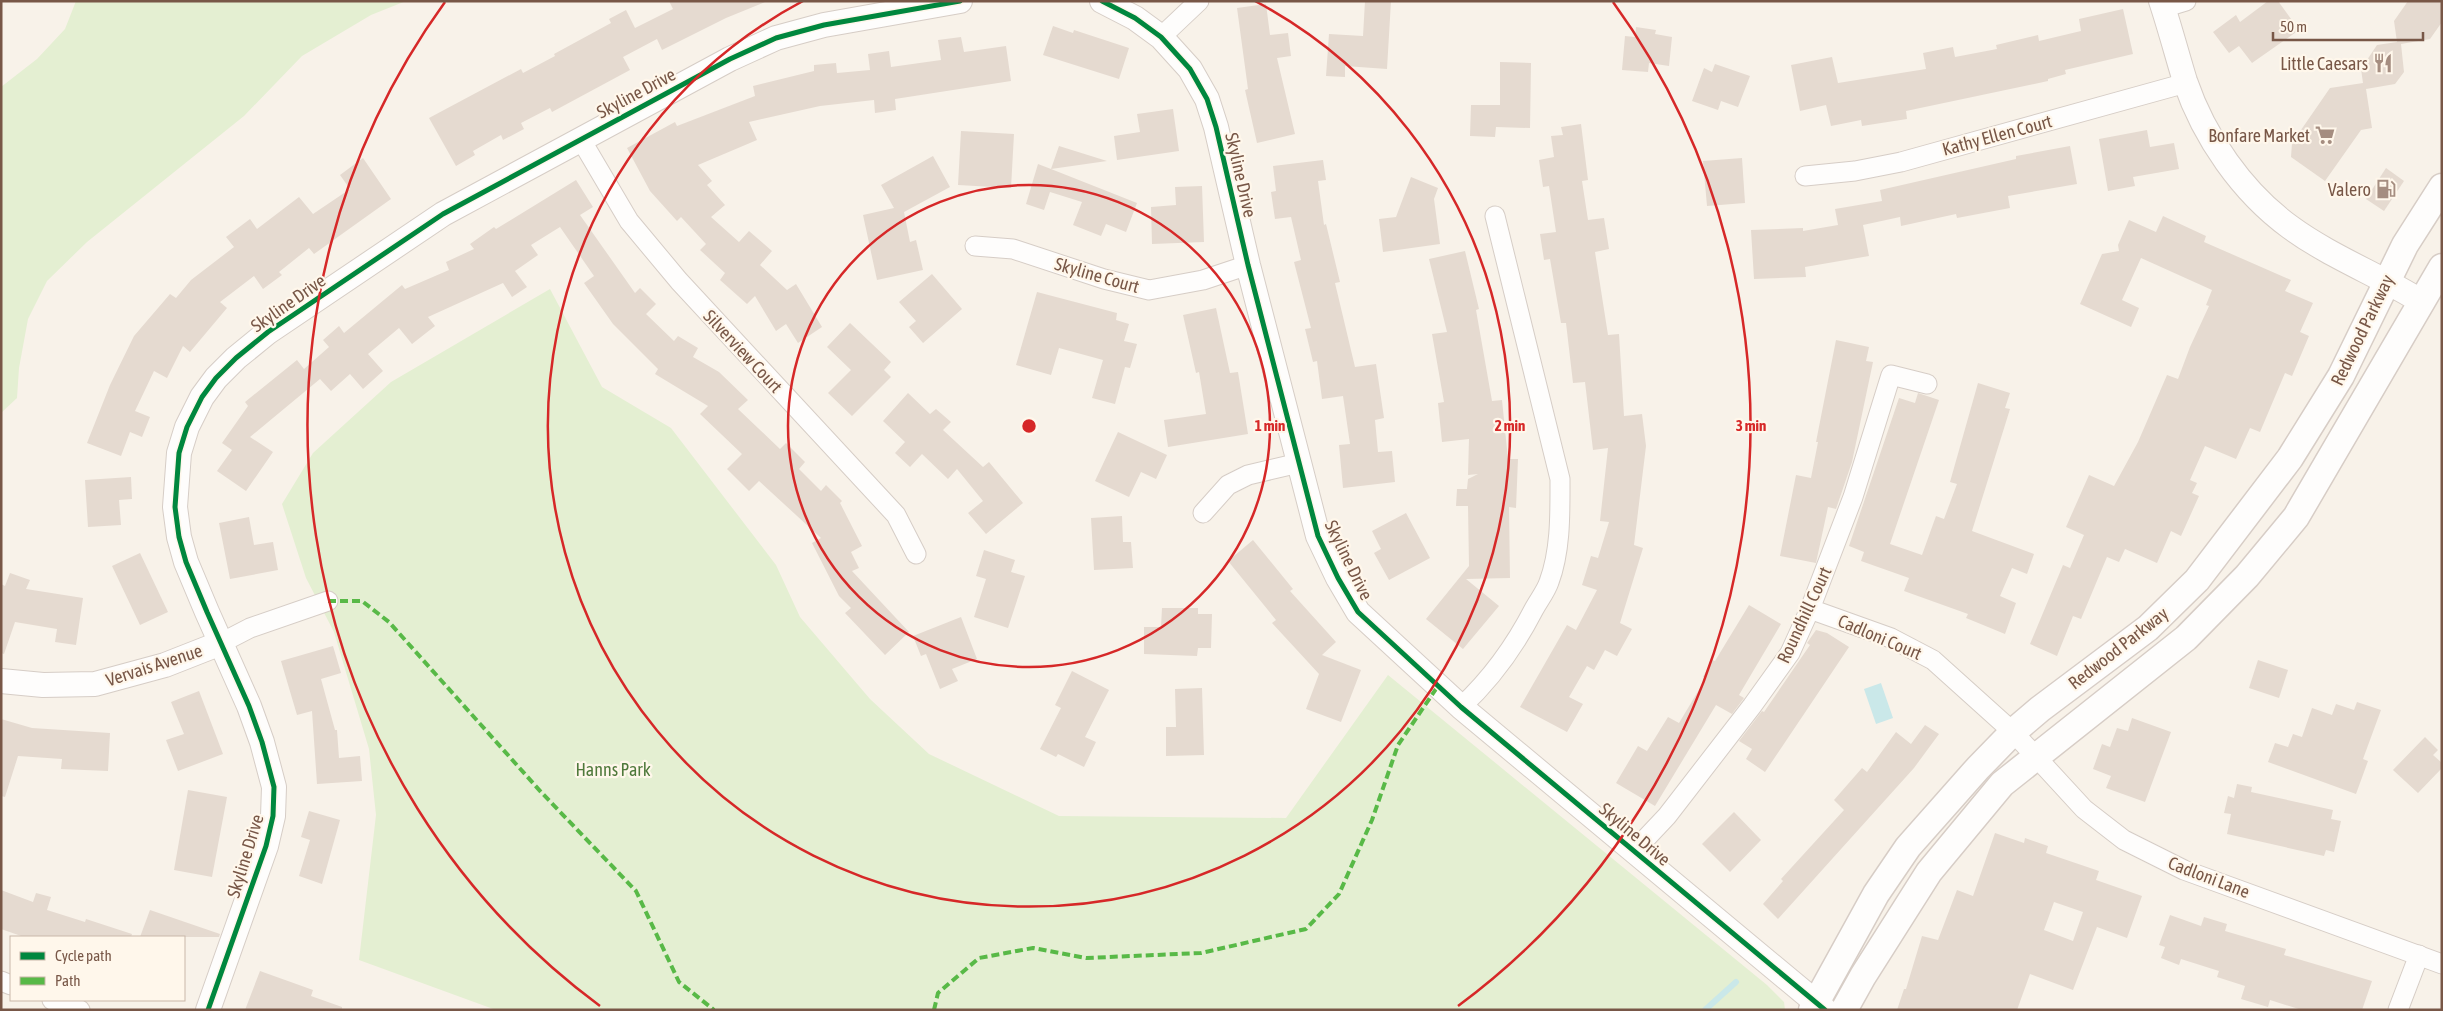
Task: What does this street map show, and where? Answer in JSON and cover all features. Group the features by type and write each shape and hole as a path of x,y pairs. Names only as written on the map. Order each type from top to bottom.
{"main road":[{"name":"Redwood Parkway","path":"1817,1007 1876,894 1908,847 2013,732 2040,708 2148,628 2197,580 2290,458 2341,376 2405,245 2442,187"},
{"name":"Redwood Parkway","path":"1844,1010 1868,968 1929,872 2002,784 2186,638 2247,576 2296,517 2442,267"}],"street":[{"name":"Skyline Drive","path":"208,1010 266,846 273,816 274,787 262,742 186,562 179,537 175,507 179,453 187,427 202,397 216,378 236,358 268,332 443,214 580,138 730,59 776,38 824,26 960,1"},
{"name":"Skyline Drive","path":"1102,1 1135,18 1161,37 1190,69 1207,99 1216,127 1248,265 1318,536 1338,578 1358,612 1461,707 1817,1007"},
{"path":"1161,37 1199,1"},
{"path":"2186,1 2162,5 2186,83 2207,132 2257,198 2290,227 2326,250 2387,280 2422,302"},
{"name":"Kathy Ellen Court","path":"1805,176 1855,171 1901,162 2186,83"},
{"name":"Silverview Court","path":"580,138 630,221 705,310 896,515 916,554"},
{"path":"1461,707 1498,667 1522,632 1549,582 1557,545 1560,509 1560,479 1496,216"},
{"name":"Skyline Court","path":"975,246 1013,249 1104,279 1149,290 1203,280 1248,265"},
{"name":"Roundhill Court","path":"1634,851 1667,816 1752,706 1790,653 1810,609 1853,497 1891,375 1927,384"},
{"path":"1203,513 1228,485 1248,475 1300,463"},
{"name":"Vervais Avenue","path":"1,681 42,685 95,684 165,665 250,628 328,601"},
{"name":"Cadloni Court","path":"1810,609 1891,638 1933,660 2013,732"},
{"name":"Cadloni Lane","path":"2013,732 2084,810 2124,840 2143,851 2184,870 2442,964"},
{"path":"2398,1010 2419,955"},
{"path":"55,1001 80,1010"}],"green space":[{"path":"76,1 406,1 371,15 302,56 244,116 87,242 47,281 28,319 19,368 17,398 1,413 1,87 37,59 65,29"},
{"name":"Hanns Park","path":"550,289 602,387 671,428 776,565 800,617 870,699 929,754 1059,816 1286,818 1388,675 1767,985 1784,1002 1785,1010 496,1010 359,960 376,815 369,749 334,632 306,578 282,504 313,453 391,382"}],"water":[{"path":"1881,683 1893,718 1876,724 1864,689"}],"building":[{"path":"669,1 765,2 726,18 662,50 657,39 623,57 630,70 552,112 550,108 521,123 524,129 503,140 501,135 473,151 475,155 456,166 429,118 521,69 523,73 555,56 554,54 611,23 609,19 626,10 635,28 673,9"},
{"path":"1365,1 1391,1 1387,69 1345,66 1345,77 1326,76 1329,34 1363,36"},
{"path":"2268,1 2278,1 2299,30 2252,63 2239,46 2229,53 2213,32 2236,15 2240,22"},
{"path":"2408,1 2442,1 2442,22 2430,39 2401,44 2404,72 2395,84 2366,89 2372,128 2361,130 2325,181 2291,157 2292,143 2330,88 2363,83 2361,69 2377,45 2397,42 2394,21"},
{"path":"1266,4 1270,35 1288,33 1291,56 1277,58 1295,134 1257,143 1245,90 1248,89 1237,8"},
{"path":"2123,9 2133,54 2065,70 2066,74 2048,79 2048,81 1906,111 1907,119 1862,126 1861,120 1831,126 1826,105 1800,111 1791,65 1832,57 1838,83 1926,69 1923,53 1953,47 1955,57 1997,49 1996,45 2038,35 2039,41 2081,31 2079,19"},
{"path":"1053,26 1073,33 1074,30 1129,48 1119,79 1043,55"},
{"path":"1636,27 1656,30 1655,34 1672,37 1669,66 1649,63 1648,72 1622,70 1625,36 1635,37"},
{"path":"961,37 964,52 1006,46 1011,81 895,99 896,110 875,113 874,100 820,106 749,122 757,140 698,165 712,181 707,185 725,205 711,217 739,242 749,231 772,251 760,265 787,290 796,284 822,327 798,343 786,324 776,331 755,296 747,304 720,280 725,273 700,250 706,244 681,217 677,221 650,191 627,148 675,122 677,126 755,96 753,86 814,71 814,65 836,63 837,73 870,70 868,54 889,51 891,67 941,60 938,40"},
{"path":"1500,62 1531,63 1530,128 1496,127 1495,137 1470,136 1471,105 1500,105"},
{"path":"1715,64 1750,76 1738,107 1721,101 1718,110 1692,101 1704,68 1712,72"},
{"path":"1173,109 1179,151 1117,160 1114,136 1140,132 1137,114"},
{"path":"1581,124 1588,180 1582,181 1588,220 1604,218 1609,249 1595,252 1608,335 1619,334 1624,416 1642,414 1646,446 1634,545 1643,548 1620,623 1632,629 1617,656 1605,650 1594,670 1587,666 1569,697 1583,704 1567,732 1520,707 1567,625 1576,630 1597,590 1582,585 1591,556 1598,558 1609,522 1600,521 1608,448 1593,450 1585,382 1573,383 1566,323 1561,323 1550,259 1544,260 1540,234 1556,232 1549,186 1543,187 1539,160 1554,157 1551,136 1563,135 1561,127"},
{"path":"2147,130 2150,147 2174,143 2179,169 2133,177 2135,186 2108,191 2099,139"},
{"path":"961,131 1014,134 1011,188 958,185"},
{"path":"1059,146 1107,161 1051,169"},
{"path":"2070,146 2077,184 2008,196 2010,208 1957,218 1956,214 1901,226 1900,217 1863,225 1869,256 1805,267 1806,277 1754,279 1751,230 1803,228 1803,231 1838,225 1835,209 1882,201 1880,190 2016,159 2016,156"},
{"path":"933,156 950,187 904,212 910,242 916,240 923,270 877,280 863,215 894,208 881,185"},
{"path":"363,158 391,199 314,254 309,248 279,272 282,275 263,289 254,276 220,302 227,308 190,352 183,346 167,378 154,371 135,411 150,417 142,437 130,432 121,456 87,443 110,385 134,336 170,294 176,298 191,280 234,247 226,237 250,219 257,229 299,197 313,214 350,189 340,175"},
{"path":"1742,158 1745,203 1707,206 1703,161"},
{"path":"1323,160 1326,180 1318,181 1324,225 1326,224 1340,282 1335,283 1355,367 1376,364 1384,418 1375,420 1378,452 1392,451 1395,482 1343,488 1339,445 1350,444 1343,396 1322,399 1317,361 1313,362 1305,329 1311,328 1294,262 1301,260 1291,217 1275,219 1271,192 1276,191 1273,166"},
{"path":"1038,164 1137,203 1126,232 1106,224 1101,236 1073,225 1082,202 1050,192 1044,210 1026,204"},
{"path":"2386,168 2404,181 2384,211 2366,199"},
{"path":"1411,177 1438,188 1434,199 1440,244 1383,252 1379,219 1396,217"},
{"path":"576,180 593,207 580,215 635,293 640,288 656,304 646,314 674,341 678,336 698,348 693,357 719,372 748,400 738,409 780,449 786,443 805,462 799,469 821,491 826,485 842,501 840,503 862,546 851,552 859,568 852,571 909,632 885,655 845,613 851,608 839,596 812,543 821,538 759,481 749,491 727,469 742,454 700,414 708,406 655,374 658,369 613,324 584,283 594,276 560,227 531,245 538,255 515,271 527,287 512,297 503,283 428,317 435,326 412,344 399,328 368,354 383,371 363,389 350,374 331,391 320,379 250,437 273,452 246,491 217,471 232,450 222,443 248,406 245,402 297,360 304,369 329,347 323,340 339,326 344,333 402,285 405,289 449,270 446,262 474,249 470,244 494,227 496,229"},
{"path":"1202,186 1204,242 1152,244 1151,207 1176,205 1175,187"},
{"path":"2163,216 2206,236 2204,242 2291,280 2285,291 2313,303 2300,332 2309,336 2292,376 2285,373 2260,432 2250,428 2236,459 2205,446 2190,480 2197,483 2192,493 2199,496 2181,536 2171,531 2157,563 2125,549 2119,562 2107,557 2081,619 2073,616 2057,656 2030,644 2063,565 2070,568 2084,535 2066,527 2089,475 2114,486 2138,442 2167,375 2178,379 2209,306 2206,305 2212,290 2141,258 2122,300 2139,308 2131,327 2080,304 2102,254 2119,251 2118,245 2129,220 2156,232"},
{"path":"1465,251 1479,309 1476,310 1492,401 1502,400 1508,459 1518,459 1516,508 1509,507 1510,578 1466,579 1499,606 1463,649 1426,619 1469,566 1468,506 1456,506 1457,489 1467,489 1468,479 1478,474 1468,475 1469,439 1442,442 1438,403 1444,402 1432,334 1447,332 1429,259"},
{"path":"932,274 962,309 923,343 909,327 916,321 899,302"},
{"path":"1037,292 1117,313 1116,320 1129,324 1124,341 1137,344 1130,368 1125,367 1115,404 1092,398 1103,360 1059,348 1051,375 1016,365"},
{"path":"1216,308 1230,373 1238,372 1248,434 1168,447 1164,420 1206,414 1199,372 1196,373 1183,315"},
{"path":"850,323 891,362 884,370 891,377 852,416 828,393 851,370 827,347"},
{"path":"1836,340 1869,347 1866,361 1873,362 1852,462 1836,509 1828,507 1816,563 1780,556 1796,475 1811,478"},
{"path":"1978,383 2010,393 2005,408 2010,409 1972,531 2034,554 2027,574 2012,568 2000,596 2016,603 2005,634 1966,618 1968,614 1904,591 1909,578 1861,561 1864,552 1849,546 1899,398 1915,403 1918,393 1939,400 1890,544 1922,555 1936,516 1944,519 1957,484 1950,482"},
{"path":"908,393 930,414 936,409 951,422 943,430 983,467 989,462 1023,503 986,534 968,513 983,501 957,469 948,479 922,454 910,467 895,453 905,442 883,421"},
{"path":"1118,432 1167,455 1156,479 1141,472 1129,497 1095,481"},
{"path":"131,477 132,499 119,500 121,525 88,527 85,480"},
{"path":"1406,513 1430,558 1389,580 1374,553 1381,549 1372,531"},
{"path":"1122,516 1123,542 1131,542 1133,568 1094,570 1091,518"},
{"path":"249,517 254,545 273,542 278,570 230,579 219,523"},
{"path":"1253,540 1293,589 1290,591 1336,642 1322,655 1361,670 1341,722 1306,709 1319,674 1272,623 1276,620 1228,561"},
{"path":"984,550 1015,560 1011,572 1025,576 1008,628 974,617 986,579 976,576"},
{"path":"140,553 168,612 140,625 112,566"},
{"path":"10,573 30,580 26,589 83,598 76,645 55,642 57,629 15,622 4,654 1,653 1,584 5,586"},
{"path":"1749,605 1781,624 1739,695 1744,698 1732,714 1716,705 1655,806 1616,783 1638,746 1647,751 1668,717 1679,723 1706,678 1703,677 1712,660 1715,661"},
{"path":"1162,608 1198,608 1198,614 1212,614 1211,648 1198,648 1197,656 1144,654 1144,627 1161,627"},
{"path":"961,617 977,659 952,669 958,681 940,689 926,654 921,656 913,636"},
{"path":"1816,630 1827,633 1849,647 1765,772 1746,759 1752,749 1739,741 1762,711 1764,712 1810,645 1807,643"},
{"path":"333,646 341,673 321,679 335,730 337,730 339,758 360,756 362,781 317,784 312,711 297,715 281,661"},
{"path":"2258,660 2288,670 2279,698 2249,688"},
{"path":"1072,671 1109,690 1085,737 1096,742 1084,767 1058,754 1056,757 1040,749 1061,708 1055,705"},
{"path":"1202,688 1204,755 1166,756 1166,727 1176,727 1175,689"},
{"path":"199,691 223,754 178,771 166,740 184,734 171,702"},
{"path":"2357,702 2381,710 2363,759 2368,761 2356,794 2268,762 2275,743 2288,747 2293,734 2302,737 2312,708 2332,715 2336,704 2354,710"},
{"path":"2132,718 2171,732 2145,802 2106,788 2111,776 2093,769 2102,744 2110,747 2117,728 2128,731"},
{"path":"1,719 32,728 110,733 108,771 61,769 62,759 18,756 5,797 1,796"},
{"path":"1925,725 1939,734 1914,768 1778,919 1763,904 1783,881 1781,879 1844,810 1834,800 1862,768 1867,772 1896,732 1911,744"},
{"path":"2425,737 2438,750 2433,755 2442,763 2442,768 2418,793 2393,770"},
{"path":"2237,784 2252,787 2251,792 2333,810 2331,819 2341,821 2334,852 2326,850 2324,856 2227,834 2231,814 2224,813 2228,796 2234,798"},
{"path":"188,790 227,797 212,877 174,870"},
{"path":"309,811 340,820 322,884 299,876 310,840 301,837"},
{"path":"1734,812 1761,840 1730,872 1702,844"},
{"path":"1995,833 2024,843 2025,838 2048,846 2046,853 2099,871 2096,880 2142,896 2127,938 2097,927 2073,990 2030,974 2017,1010 1897,1010 1904,989 1906,989 1922,936 1938,940 1957,890 1973,896","holes":["2054,902 2083,912 2073,941 2044,930"]},
{"path":"1,890 33,902 36,893 51,897 47,910 85,922 86,919 132,934 131,936 21,936 1,929"},
{"path":"150,910 220,934 219,937 140,936"},
{"path":"2170,915 2201,926 2204,917 2227,924 2225,931 2286,949 2284,955 2372,981 2362,1010 2302,1010 2270,1000 2268,1007 2241,999 2245,986 2217,977 2219,971 2181,959 2179,965 2161,958 2165,947 2159,945"},
{"path":"260,971 313,990 311,996 342,1007 342,1010 245,1010"}],"waterway":[{"path":"1705,1010 1736,982"}],"marked path":[{"path":"328,601 362,601 389,622 541,792 636,891 679,982 714,1010"},
{"path":"934,1010 938,993 979,958 1033,948 1086,958 1201,953 1306,929 1339,894 1372,820 1398,745 1438,686"}],"cycle path":[{"path":"208,1010 266,846 273,816 274,787 262,742 249,706 186,562 179,537 175,507 179,453 187,427 202,397 216,378 236,358 268,332 443,214 730,59 776,38 824,25 960,1"},
{"path":"1102,1 1135,18 1161,37 1190,69 1207,99 1216,127 1248,265 1318,536 1338,578 1358,612 1461,707 1825,1010"}],"place":[{"name":"Little Caesars","path":"2383,63"},
{"name":"Bonfare Market","path":"2325,135"},
{"name":"Valero","path":"2386,189"}]}
